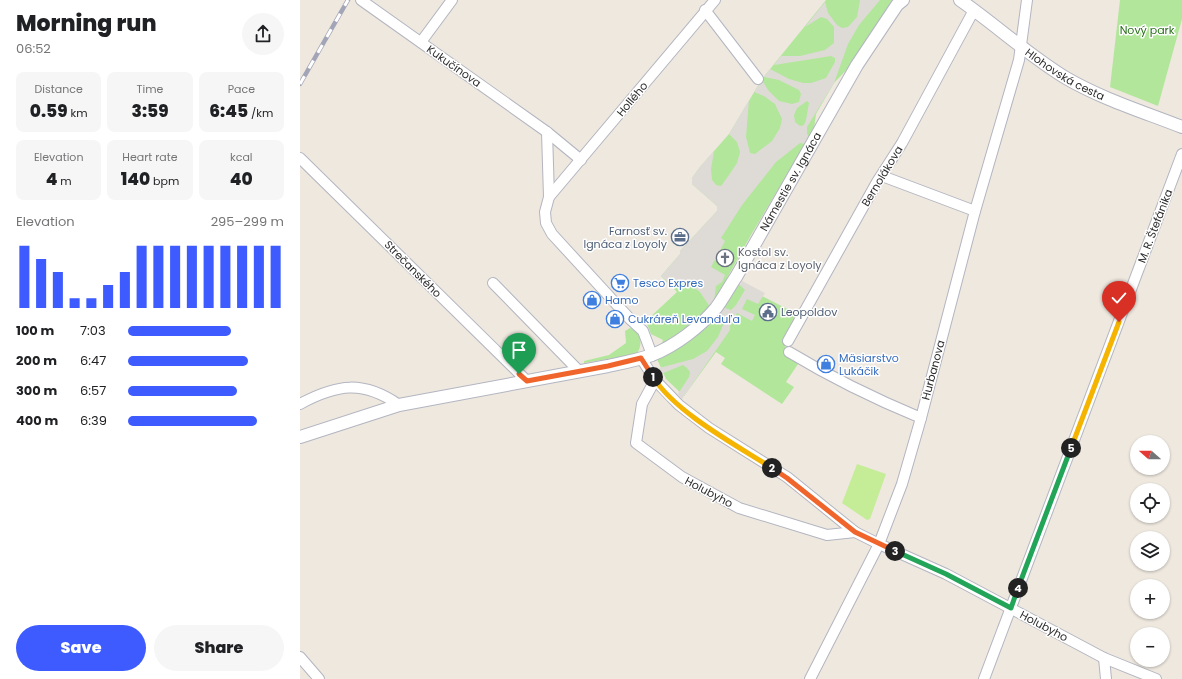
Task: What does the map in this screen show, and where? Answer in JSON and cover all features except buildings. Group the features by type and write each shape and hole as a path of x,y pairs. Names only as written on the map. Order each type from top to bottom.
{"street":[{"name":"Kukučínova","path":"361,0 547,132 581,160"},
{"path":"421,42 452,0"},
{"name":"Hollého","path":"549,197 705,10 715,0"},
{"name":"Námestie sv. Ignáca","path":"300,437 399,405 579,371 647,356 680,339 706,319 717,307 736,277 857,65 897,5 903,0"},
{"name":"Hlohovská cesta","path":"960,0 1021,49 1067,78 1114,100 1182,127"},
{"name":"Hurbanova","path":"810,679 879,544 902,484 921,418 975,211 1021,49 1027,0"},
{"path":"705,10 758,79"},
{"name":"Bernolákova","path":"921,418 864,394 830,377 788,346 869,196 882,176 974,10"},
{"path":"547,132 549,197"},
{"name":"M. R. Štefánika","path":"984,679 1182,154"},
{"name":"Strečanského","path":"300,158 527,381"},
{"path":"882,176 975,211"},
{"name":"Holubyho","path":"549,197 545,212 546,222 552,234 630,319 643,331 647,356 654,380 679,405 709,428 787,478 855,532 946,574 1104,658 1156,679"},
{"path":"493,283 579,371"},
{"name":"Holubyho","path":"654,380 642,404 636,443 682,477 739,508 827,535 855,532"},
{"path":"300,404 332,389 355,388 372,390 384,395 399,405"},
{"path":"300,657 319,679"},
{"path":"1104,658 1106,679"}],"green space":[{"path":"826,0 892,0 854,62 834,83 816,114 814,129 727,278 795,313 797,318 785,342 787,352 798,364 786,382 794,387 782,404 721,364 725,358 716,352 684,396 666,379 657,359 663,340 651,334 646,321 677,292 661,276 680,254 680,251 717,211 717,206 692,184 692,178 729,134 762,79"},
{"name":"Nový park","path":"1120,0 1182,0 1182,19 1158,106 1110,87"},
{"path":"630,328 637,333 640,339 641,343 637,354 584,363 584,361 609,355 626,343 625,331"},
{"path":"857,464 886,474 870,519 867,520 842,503"}],"shaded area":[{"path":"860,0 880,0 859,25 848,44 834,83 807,127 807,134 809,137 805,144 800,143 776,162 742,205 721,238 725,241 711,267 725,275 722,282 716,286 714,301 710,307 700,292 696,289 682,283 670,284 661,276 680,254 680,251 717,211 717,206 692,184 692,178 714,151 711,169 712,180 716,185 721,186 737,163 740,152 737,142 729,134 749,100 746,137 750,153 755,154 772,141 780,128 782,119 775,104 764,96 754,92 762,80 768,90 779,101 792,104 799,102 801,94 799,90 779,80 764,77 770,69 789,79 803,83 811,83 826,78 835,62 835,58 831,56 774,65 781,56 800,56 825,50 834,43 834,27 827,19 821,17 805,27 825,2 828,13 837,25 842,28 848,27 857,17","holes":["807,101 809,103 806,120 804,125 800,126 795,122 794,115 797,108"]},
{"path":"742,281 765,293 758,304 747,299 742,309 755,315 752,321 737,313 730,326 730,330 682,399 678,394 689,377 690,372 683,365 661,374 659,368 693,359 707,351 718,337 723,325 722,317 717,313 722,307 731,310 736,305 745,290 740,285"}],"railway":[{"path":"300,84 348,0"}],"place":[{"name":"Farnosť sv. Ignáca z Loyoly","path":"680,237"},
{"name":"Kostol sv. Ignáca z Loyoly","path":"725,258"},
{"name":"Tesco Expres","path":"620,283"},
{"name":"Hamo","path":"592,300"},
{"name":"Leopoldov","path":"768,312"},
{"name":"Cukráreň Levanduľa","path":"615,319"},
{"name":"Mäsiarstvo Lukáčik","path":"826,364"}],"route":[{"path":"519,374 527,381 608,366 641,358 654,380 679,405 709,428 787,478 855,532 946,574 1011,608 1119,322"}]}
